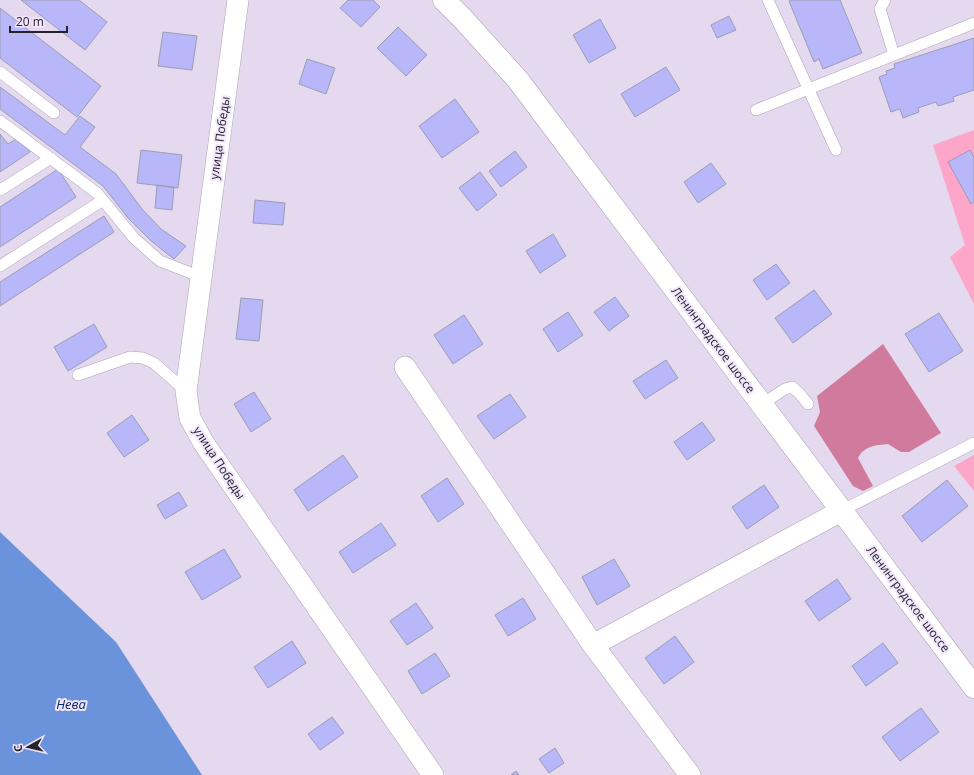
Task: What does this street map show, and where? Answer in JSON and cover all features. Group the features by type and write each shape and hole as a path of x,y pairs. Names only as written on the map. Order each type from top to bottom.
{"main road":[{"name":"Ленинградское шоссе","path":"444,0 518,80 974,687"}],"street":[{"name":"улица Победы","path":"238,0 186,391 190,418 203,442 433,775"},
{"path":"405,367 593,644 690,775"},
{"path":"593,644 841,510"}],"lane":[{"path":"768,0 836,150"},
{"path":"885,0 880,9 894,55"},
{"path":"756,110 974,23"},
{"path":"0,72 54,113"},
{"path":"0,121 97,193 134,238 160,261 201,277"},
{"path":"0,190 51,158"},
{"path":"0,266 103,200"},
{"path":"78,375 130,357 143,358 154,363 186,391"},
{"path":"762,404 785,389 792,388 799,393 808,404"},
{"path":"841,510 974,443"}],"shaded area":[{"path":"974,130 974,304 950,257 965,245 933,145"},
{"path":"883,344 941,433 909,452 901,452 888,444 875,446 864,451 858,458 873,486 863,491 853,486 814,426 820,412 817,396"},
{"path":"974,455 974,491 954,466"}],"water":[{"name":"Нева","path":"0,532 116,642 202,775 0,775"}],"building":[{"path":"21,0 79,0 107,22 85,50"},
{"path":"348,0 373,0 380,7 361,27 340,8"},
{"path":"840,0 862,53 823,69 819,59 814,62 789,1"},
{"path":"0,8 101,86 77,117 0,58"},
{"path":"729,16 736,30 717,38 711,25"},
{"path":"600,19 616,48 589,63 573,35"},
{"path":"398,27 427,55 406,76 377,48"},
{"path":"163,32 197,36 192,70 158,66"},
{"path":"974,38 974,90 953,97 954,101 938,106 936,102 918,108 919,112 903,118 900,109 891,112 879,77 887,74 886,71 895,68 894,64"},
{"path":"307,59 335,68 326,94 299,84"},
{"path":"666,67 680,90 635,117 621,94"},
{"path":"0,87 65,135 80,116 95,127 80,147 116,174 142,209 161,229 186,246 174,259 150,240 128,218 103,186 0,109"},
{"path":"455,99 479,132 442,158 419,126"},
{"path":"0,134 8,144 18,138 30,152 0,172"},
{"path":"141,150 182,155 178,188 137,183"},
{"path":"970,150 974,157 974,202 971,204 948,162"},
{"path":"515,151 527,167 501,187 489,171"},
{"path":"711,163 726,184 698,203 684,182"},
{"path":"58,169 76,197 0,247 0,207"},
{"path":"480,172 497,195 477,211 459,188"},
{"path":"157,185 174,187 172,210 155,208"},
{"path":"255,200 285,203 283,225 253,223"},
{"path":"104,216 114,232 0,306 0,282"},
{"path":"553,234 566,256 540,273 526,251"},
{"path":"776,264 790,283 767,300 753,280"},
{"path":"814,290 832,314 793,343 775,318"},
{"path":"615,297 629,316 609,331 594,312"},
{"path":"241,298 263,300 259,341 236,339"},
{"path":"568,312 583,335 558,352 543,329"},
{"path":"939,313 963,351 929,372 905,334"},
{"path":"464,315 483,344 453,364 434,335"},
{"path":"94,324 107,347 68,371 54,347"},
{"path":"666,360 678,378 645,399 633,381"},
{"path":"254,392 271,419 251,432 234,404"},
{"path":"510,394 526,417 494,439 477,416"},
{"path":"132,415 149,440 124,457 107,433"},
{"path":"702,422 715,440 687,460 674,442"},
{"path":"343,455 358,477 308,511 294,490"},
{"path":"447,478 464,504 438,522 421,496"},
{"path":"947,480 968,506 922,542 902,516"},
{"path":"764,485 779,507 747,529 732,507"},
{"path":"179,492 187,506 165,519 157,505"},
{"path":"381,523 396,545 353,573 339,552"},
{"path":"224,549 241,577 202,600 185,572"},
{"path":"614,559 630,586 597,605 582,577"},
{"path":"837,579 851,599 819,621 805,601"},
{"path":"523,598 536,619 508,636 495,615"},
{"path":"416,603 433,628 407,645 390,621"},
{"path":"675,636 694,662 664,684 645,658"},
{"path":"292,641 306,663 268,688 254,667"},
{"path":"883,643 898,663 866,686 852,666"},
{"path":"435,653 450,676 422,694 408,671"},
{"path":"921,708 939,732 900,761 882,737"},
{"path":"332,717 344,733 320,750 308,734"},
{"path":"555,748 564,763 549,773 539,759"},
{"path":"516,771 519,775 511,775"}]}
